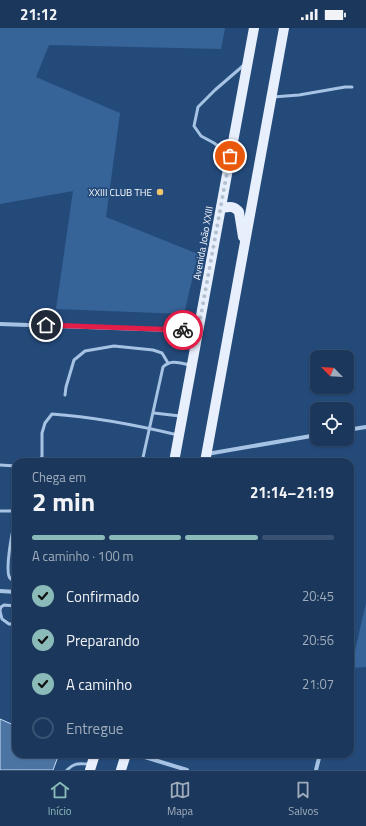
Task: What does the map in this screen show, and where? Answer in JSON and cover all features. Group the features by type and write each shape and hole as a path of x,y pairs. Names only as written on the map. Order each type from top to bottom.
{"main road":[{"name":"Avenida João XXIII","path":"175,458 254,28"},
{"path":"206,458 284,28"},
{"path":"221,208 232,207 238,212 244,245"},
{"path":"121,770 125,758"}],"street":[{"path":"0,324 198,331"},
{"path":"354,429 366,427"},
{"path":"206,458 310,436"},
{"path":"0,592 12,592"},
{"path":"148,758 187,770"},
{"path":"316,770 319,758"}],"lane":[{"path":"230,156 214,143 201,136 194,126 198,107 248,61"},
{"path":"271,97 299,95 352,87"},
{"path":"65,395 74,360 84,351 114,346 153,350 162,353 168,363"},
{"path":"143,458 163,367 168,363 178,362 192,365"},
{"path":"154,413 182,416"},
{"path":"40,458 42,456 42,433 45,423 52,414 78,416 149,428 179,435"},
{"path":"0,465 12,466"},
{"path":"0,511 12,511"},
{"path":"12,536 8,558 9,577 12,580"},
{"path":"12,606 4,605 1,607 0,611 2,619 9,624 12,624"},
{"path":"67,770 74,764 90,767"}],"shaded area":[{"path":"0,28 225,28 221,49 49,45 36,77 120,113 106,217 198,254 184,314 56,309 73,191 0,204"},
{"path":"366,603 366,667 354,668 354,655"}],"building":[{"path":"0,719 12,724 12,758 58,758 53,770 0,770"}],"way so far":[{"path":"183,330 198,331 230,156"}],"place":[{"name":"XXIII CLUB THE","path":"160,192"}],"route":[{"path":"46,325 183,330"}]}
